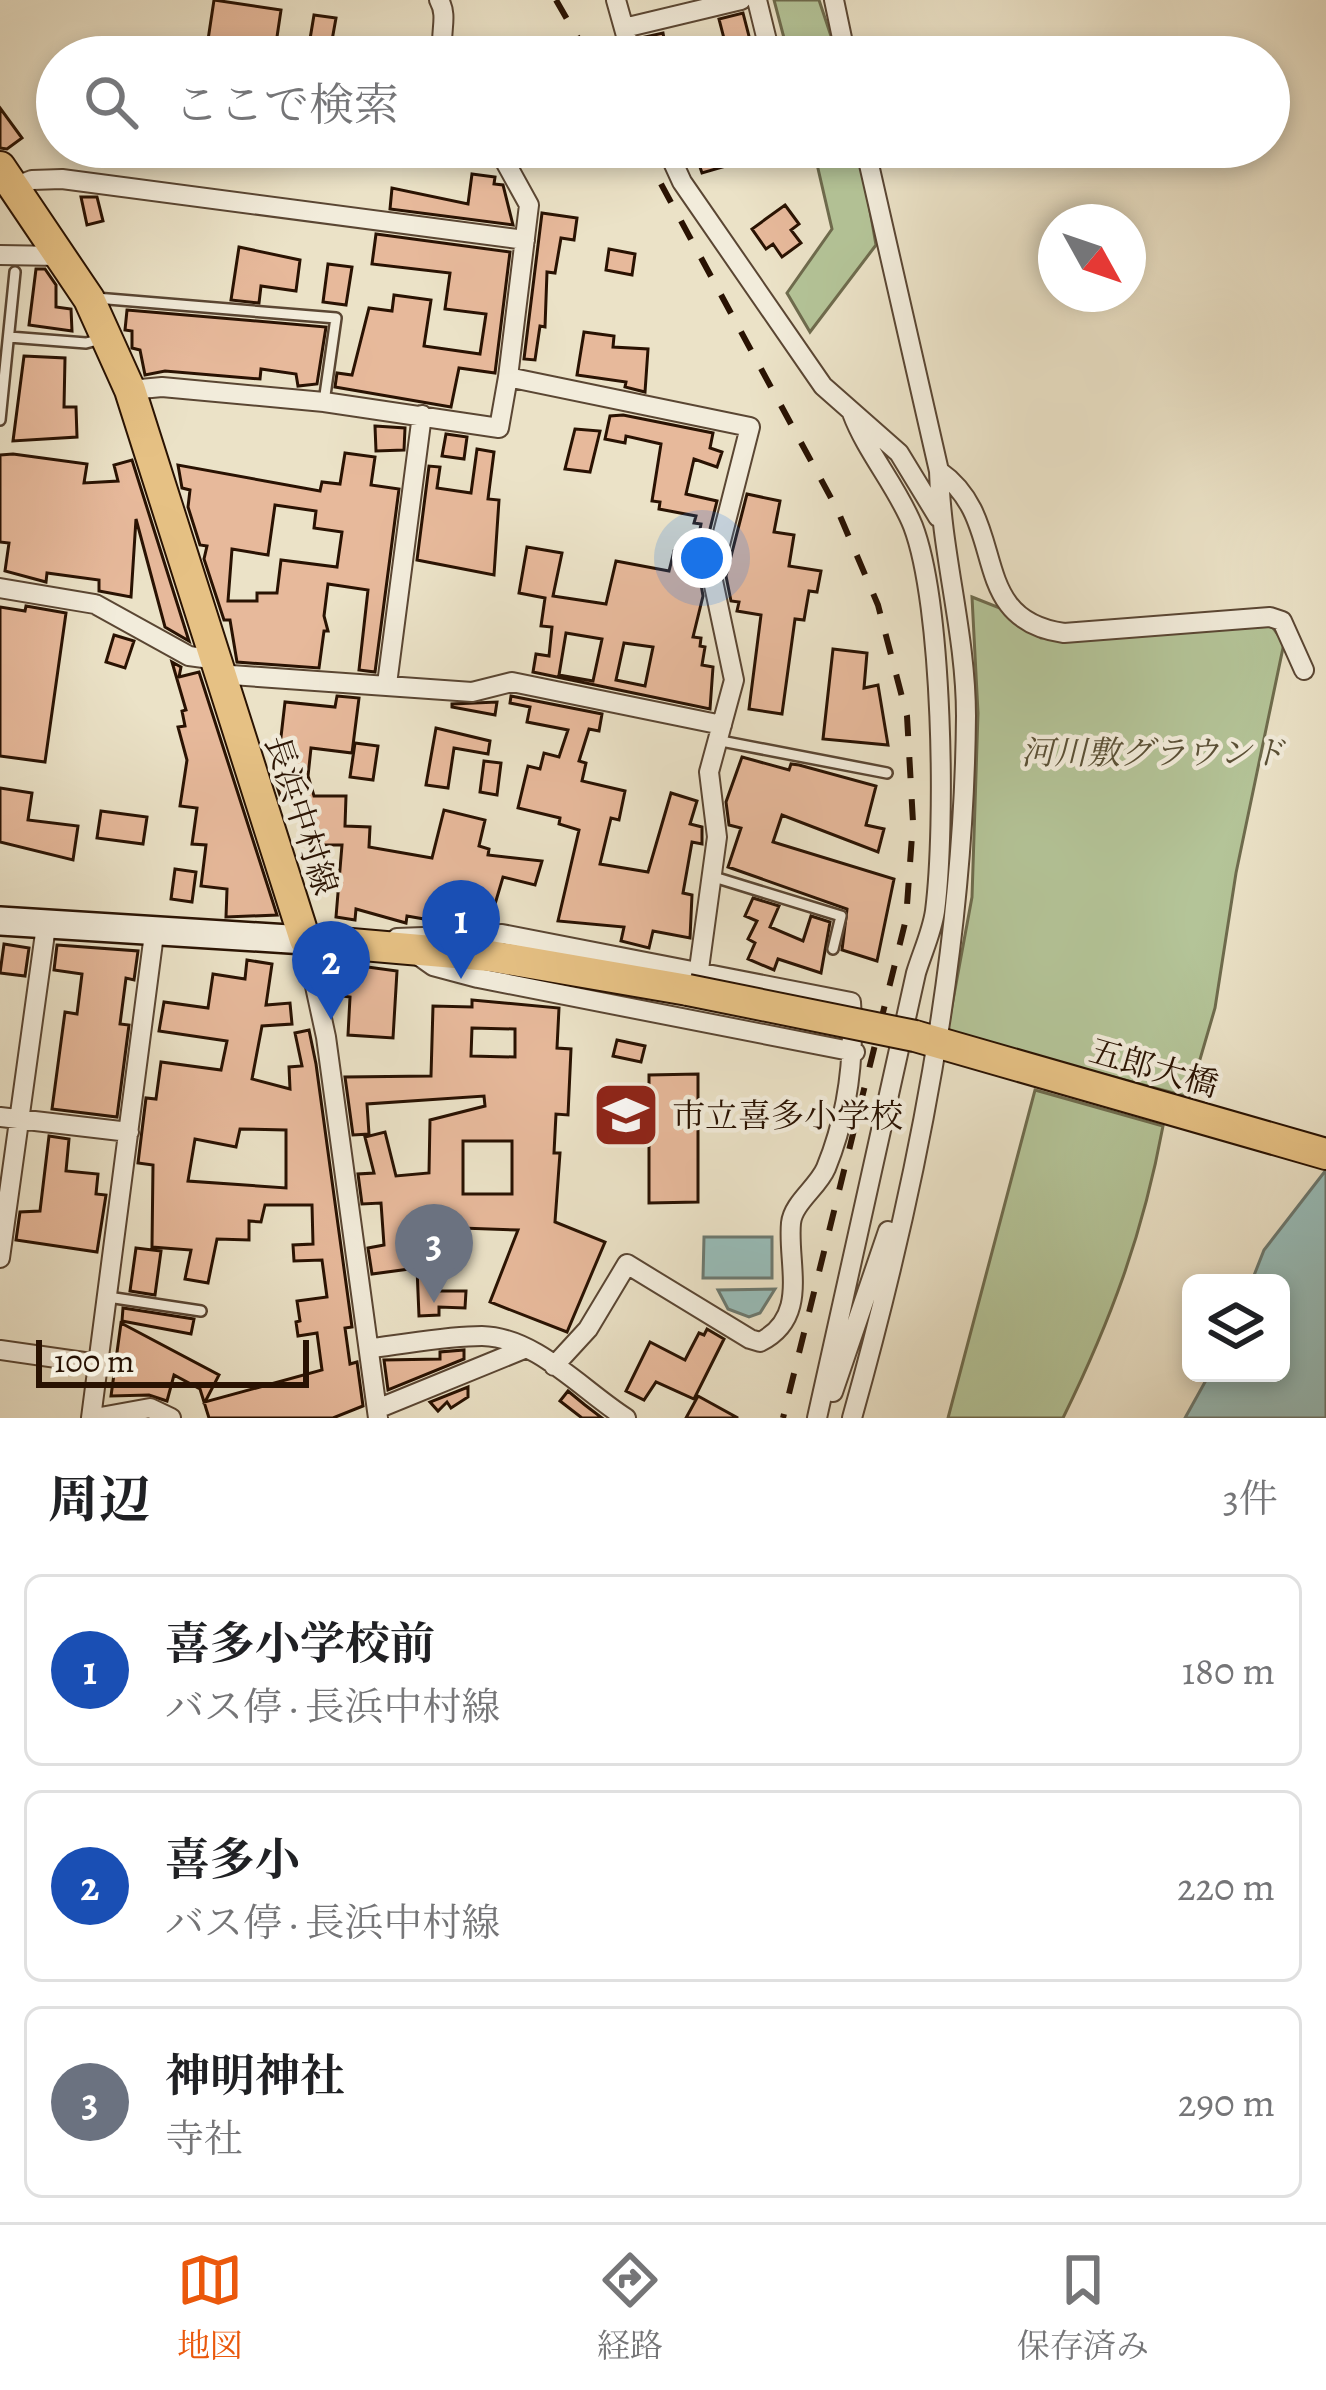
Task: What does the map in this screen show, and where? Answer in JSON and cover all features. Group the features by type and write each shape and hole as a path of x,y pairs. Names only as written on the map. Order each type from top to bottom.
{"main road":[{"name":"長浜中村線","path":"7,177 89,298 130,390 214,667 305,940 403,945 693,980 938,1042"},
{"name":"五郎大橋","path":"938,1042 1326,1154"}],"street":[{"path":"439,0 446,12 443,36"},
{"path":"616,0 626,36"},
{"path":"624,28 740,0"},
{"path":"757,0 765,36"},
{"path":"834,0 842,36"},
{"path":"130,390 163,387 324,402 499,428 529,205 509,168"},
{"path":"676,168 824,386 898,453 940,523"},
{"path":"855,1418 938,1042 960,897 966,710 957,605 940,523 939,471 871,168"},
{"path":"7,177 62,179 525,240"},
{"path":"0,255 60,256"},
{"path":"508,377 750,427 712,576 714,604 733,665 709,772 717,837 714,877 693,980 849,999 855,1052 826,1170 791,1219 796,1286 775,1331 760,1342 750,1339 628,1264 588,1329 554,1366"},
{"path":"819,1418 916,973 934,917 939,860 938,740 927,593 913,527 852,412"},
{"path":"387,684 422,416"},
{"path":"939,471 961,486 1010,612 1032,628 1064,633 1270,617 1282,621 1304,670"},
{"path":"0,588 83,600 214,667 472,692 512,682 718,733"},
{"path":"0,921 305,940 326,1037 378,1413 524,1349"},
{"path":"0,1258 10,1118 46,926"},
{"path":"369,943 424,933 494,957 855,1052"},
{"path":"154,934 93,1418 150,1408 171,1418"},
{"path":"10,1118 129,1132"},
{"path":"819,1418 905,1194"},
{"path":"371,1348 486,1336 554,1366 626,1418"},
{"path":"0,1350 98,1364"}],"lane":[{"path":"0,420 15,272"},
{"path":"89,298 147,298 336,318 324,402"},
{"path":"9,337 86,343 106,338"},
{"path":"718,733 887,773"},
{"path":"714,877 842,916 832,949"},
{"path":"109,1297 201,1311"}],"green space":[{"path":"774,0 819,0 831,36 783,36"},
{"path":"818,168 863,168 876,245 810,332 787,293 832,229"},
{"name":"河川敷グラウンド","path":"972,597 1010,612 1041,638 1271,625 1284,643 1236,873 1215,1008 1189,1097 947,1033 972,897 978,713"},
{"path":"1035,1090 1163,1126 1146,1203 1110,1311 1063,1418 948,1418"}],"water":[{"path":"1326,1170 1326,1418 1185,1418 1205,1382 1290,1382 1290,1274 1255,1274 1264,1250"},
{"path":"704,1237 772,1237 772,1278 703,1278"},
{"path":"775,1289 760,1313 749,1317 728,1309 718,1290"}],"building":[{"path":"214,0 281,10 277,36 209,36"},
{"path":"743,13 749,36 723,36 719,19"},
{"path":"314,15 336,18 333,36 310,36"},
{"path":"0,108 22,138 7,149 0,148"},
{"path":"472,174 495,177 494,184 503,185 513,225 390,209 392,188 468,204"},
{"path":"81,197 97,197 103,221 87,225"},
{"path":"785,205 799,224 791,230 801,243 782,257 773,244 766,249 752,229"},
{"path":"542,213 577,218 574,240 561,238 555,273 547,272 545,327 540,326 535,360 524,359"},
{"path":"376,234 510,252 495,373 459,368 451,407 335,387 337,373 352,375 369,308 392,311 394,295 431,300 424,346 480,354 486,314 445,309 450,273 372,264"},
{"path":"239,247 300,260 296,291 261,286 259,303 231,300"},
{"path":"609,249 635,254 632,275 606,270"},
{"path":"328,264 352,267 346,305 323,302"},
{"path":"36,269 45,269 56,285 56,307 71,309 72,331 29,325"},
{"path":"127,310 326,327 317,384 298,386 296,374 261,369 260,379 165,371 145,375 140,350 132,348 132,331 125,330"},
{"path":"584,332 614,336 613,347 648,349 645,392 625,387 626,382 577,375"},
{"path":"24,356 65,358 64,407 76,407 77,437 13,441"},
{"path":"610,416 713,433 710,448 722,452 717,467 694,459 686,494 717,501 699,573 703,596 693,637 701,638 700,646 705,647 702,665 713,667 710,709 533,672 536,654 549,656 552,627 541,626 545,598 519,593 527,547 562,553 553,596 606,604 616,561 669,571 674,551 695,555 701,524 694,523 696,516 659,509 660,502 652,501 661,444 626,436 625,443 605,439","holes":["566,633 602,639 593,681 559,675","624,643 653,647 645,686 616,680"]},
{"path":"375,426 405,428 404,450 376,451"},
{"path":"575,429 600,431 590,472 565,469"},
{"path":"446,434 467,437 464,459 442,456"},
{"path":"477,449 494,452 488,499 499,500 494,575 417,560 429,466 440,467 437,488 471,493"},
{"path":"345,453 375,457 371,485 399,489 375,672 359,670 368,590 328,584 324,616 328,631 324,631 319,668 237,662 230,620 224,620 204,559 207,546 200,545 188,507 190,490 182,488 178,465 320,491 322,482 340,484","holes":["275,505 316,511 314,528 342,532 337,567 281,560 277,593 257,593 257,601 228,601 232,549 268,555"]},
{"path":"0,455 87,464 84,483 118,481 114,465 132,460 189,641 165,627 136,519 131,597 99,591 99,580 47,573 46,582 5,571 9,543 0,542"},
{"path":"747,494 780,501 774,532 794,535 789,566 821,571 817,592 809,591 804,620 795,619 782,714 749,709 761,615 737,611 739,602 731,601 726,576"},
{"path":"26,606 66,613 45,762 0,756 0,607 25,611"},
{"path":"114,635 134,641 125,668 106,662"},
{"path":"833,649 867,653 864,688 878,685 888,745 823,739"},
{"path":"172,662 181,667 179,677 199,672 277,915 226,917 227,889 201,886 206,845 192,844 197,808 180,806 187,760 178,727 185,726 182,711 186,710"},
{"path":"337,696 359,698 352,753 311,748 308,776 314,796 346,796 345,826 370,827 369,847 432,858 444,810 485,820 479,846 489,849 488,855 542,861 535,885 503,877 490,921 450,915 447,923 407,916 406,923 356,909 355,920 336,917 342,845 310,845 307,813 300,816 292,794 281,798 270,765 278,763 285,702 335,707"},
{"path":"511,696 602,714 599,731 589,729 579,761 586,763 582,781 625,791 619,820 611,818 600,864 648,872 671,793 697,801 690,824 702,827 702,844 692,842 683,893 692,895 690,938 653,931 649,948 621,941 624,927 558,921 579,830 559,824 560,818 518,808 528,766 540,769 544,753 559,757 568,730 527,722 530,707 510,703"},
{"path":"497,702 495,715 452,707 452,704"},
{"path":"436,728 490,741 488,754 454,748 448,788 426,785"},
{"path":"355,743 378,746 373,780 350,777"},
{"path":"742,757 789,770 791,764 799,765 876,786 866,825 884,829 878,852 782,815 773,842 894,879 877,961 842,950 847,909 728,867 741,828 729,825 726,802"},
{"path":"484,761 501,763 497,795 480,792"},
{"path":"0,788 32,793 28,820 78,826 73,860 0,842"},
{"path":"101,811 147,817 143,844 97,838"},
{"path":"175,869 196,872 192,902 171,899"},
{"path":"753,898 779,906 770,927 803,941 811,916 830,922 821,973 778,959 774,970 748,959 755,943 748,939 757,921 745,916"},
{"path":"4,944 29,948 25,976 0,973"},
{"path":"57,945 138,951 134,980 126,978 120,1024 129,1025 117,1117 52,1109 65,1012 77,1014 82,974 54,970"},
{"path":"247,960 272,964 266,1005 290,1003 292,1024 262,1026 252,1079 290,1089 289,1067 302,1066 295,1033 309,1030 316,1064 352,1327 345,1328 350,1364 357,1362 363,1406 333,1418 209,1418 200,1389 174,1375 167,1401 149,1395 111,1396 121,1323 219,1375 205,1402 322,1370 317,1333 298,1336 296,1322 300,1321 297,1301 327,1297 322,1260 294,1261 293,1245 313,1244 312,1205 265,1205 261,1222 249,1221 249,1240 217,1239 208,1283 185,1279 191,1250 152,1247 153,1165 138,1163 146,1098 156,1099 161,1062 221,1070 227,1041 159,1031 164,1002 208,1008 213,974 245,979","holes":["240,1129 286,1130 286,1188 188,1181 195,1139 236,1147"]},
{"path":"353,965 397,971 393,1038 348,1035 350,997 335,995 336,983"},
{"path":"472,1000 559,1008 557,1048 571,1049 568,1115 556,1114 554,1153 560,1153 555,1222 605,1242 567,1332 490,1302 518,1230 434,1227 438,1291 466,1291 465,1308 439,1307 439,1315 419,1316 417,1268 372,1274 368,1248 384,1245 381,1203 362,1204 358,1174 374,1173 365,1137 385,1132 396,1176 429,1173 430,1120 485,1106 484,1096 367,1104 369,1134 353,1135 345,1077 431,1076 433,1006 472,1007","holes":["472,1028 515,1029 515,1057 471,1056","463,1141 512,1141 512,1194 463,1194"]},
{"path":"617,1040 645,1046 641,1062 613,1056"},
{"path":"698,1074 698,1202 649,1203 649,1075"},
{"path":"49,1136 69,1139 66,1171 98,1174 96,1194 106,1195 97,1252 16,1240 20,1212 40,1211"},
{"path":"136,1248 161,1251 155,1295 130,1291"},
{"path":"123,1308 194,1319 191,1334 122,1321"},
{"path":"707,1329 724,1339 694,1399 656,1382 644,1400 626,1391 650,1342 685,1360 699,1333 704,1335"},
{"path":"464,1350 464,1359 388,1390 384,1360 440,1359 440,1352"},
{"path":"468,1387 468,1397 451,1408 447,1402 438,1411 430,1402"},
{"path":"568,1391 602,1418 582,1418 560,1401"},
{"path":"698,1396 738,1418 686,1418"}],"railway":[{"path":"556,0 577,36"},
{"path":"652,168 837,509 878,605 907,716 913,822 906,919 783,1418"}],"place":[{"name":"喜多小学校前","path":"461,979"},
{"name":"喜多小","path":"331,1020"},
{"name":"市立喜多小学校","path":"626,1115"},
{"name":"神明神社","path":"434,1303"}]}
